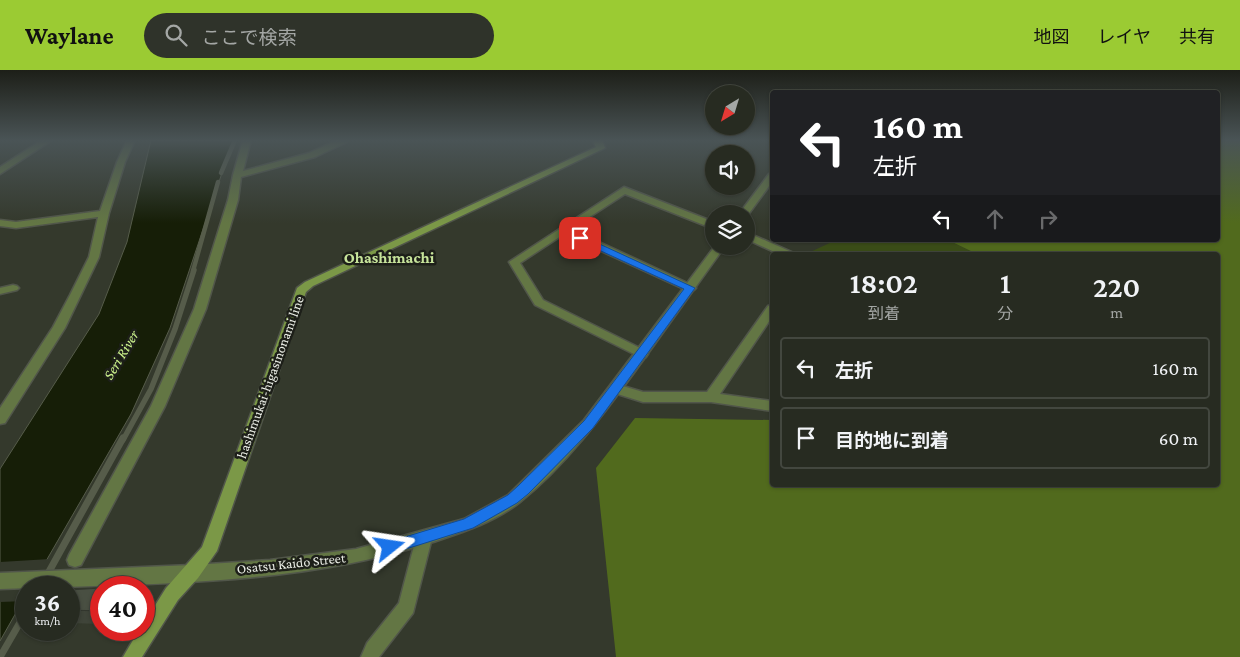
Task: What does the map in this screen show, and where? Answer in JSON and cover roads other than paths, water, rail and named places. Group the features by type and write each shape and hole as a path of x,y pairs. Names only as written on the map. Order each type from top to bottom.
{"main road":[{"name":"hashimukai-higasinonami line","path":"132,657 172,594 209,551 301,290 317,280 559,167"}],"street":[{"path":"0,419 60,328 76,295 94,257 104,213 119,167"},
{"path":"75,560 158,406 200,309 233,200 239,167"},
{"path":"237,176 268,167"},
{"path":"751,205 770,179"},
{"path":"642,354 539,302 514,262 624,190 705,222"},
{"path":"2,224 16,225 104,213"},
{"path":"564,230 690,288"},
{"path":"755,239 783,252"},
{"name":"Osatsu Kaido Street","path":"0,581 192,573 270,567 356,556 468,524 512,499 534,480 589,424 616,390 714,255"},
{"path":"0,291 13,288"},
{"path":"711,397 770,312"},
{"path":"616,390 643,397 711,397 770,406"},
{"path":"370,657 373,649 407,607 424,538"}],"water":[{"name":"Seri River","path":"145,167 224,167 170,328 131,414 37,576 15,576 15,614 0,641 0,469 99,314 127,242"}],"waterway":[{"path":"221,173 223,167"},
{"path":"193,271 218,182"},
{"path":"123,440 151,389 175,329 194,270"},
{"path":"47,576 123,438"},
{"path":"0,657 15,631"}],"district":[{"name":"Ohashimachi","path":"389,257"}]}
